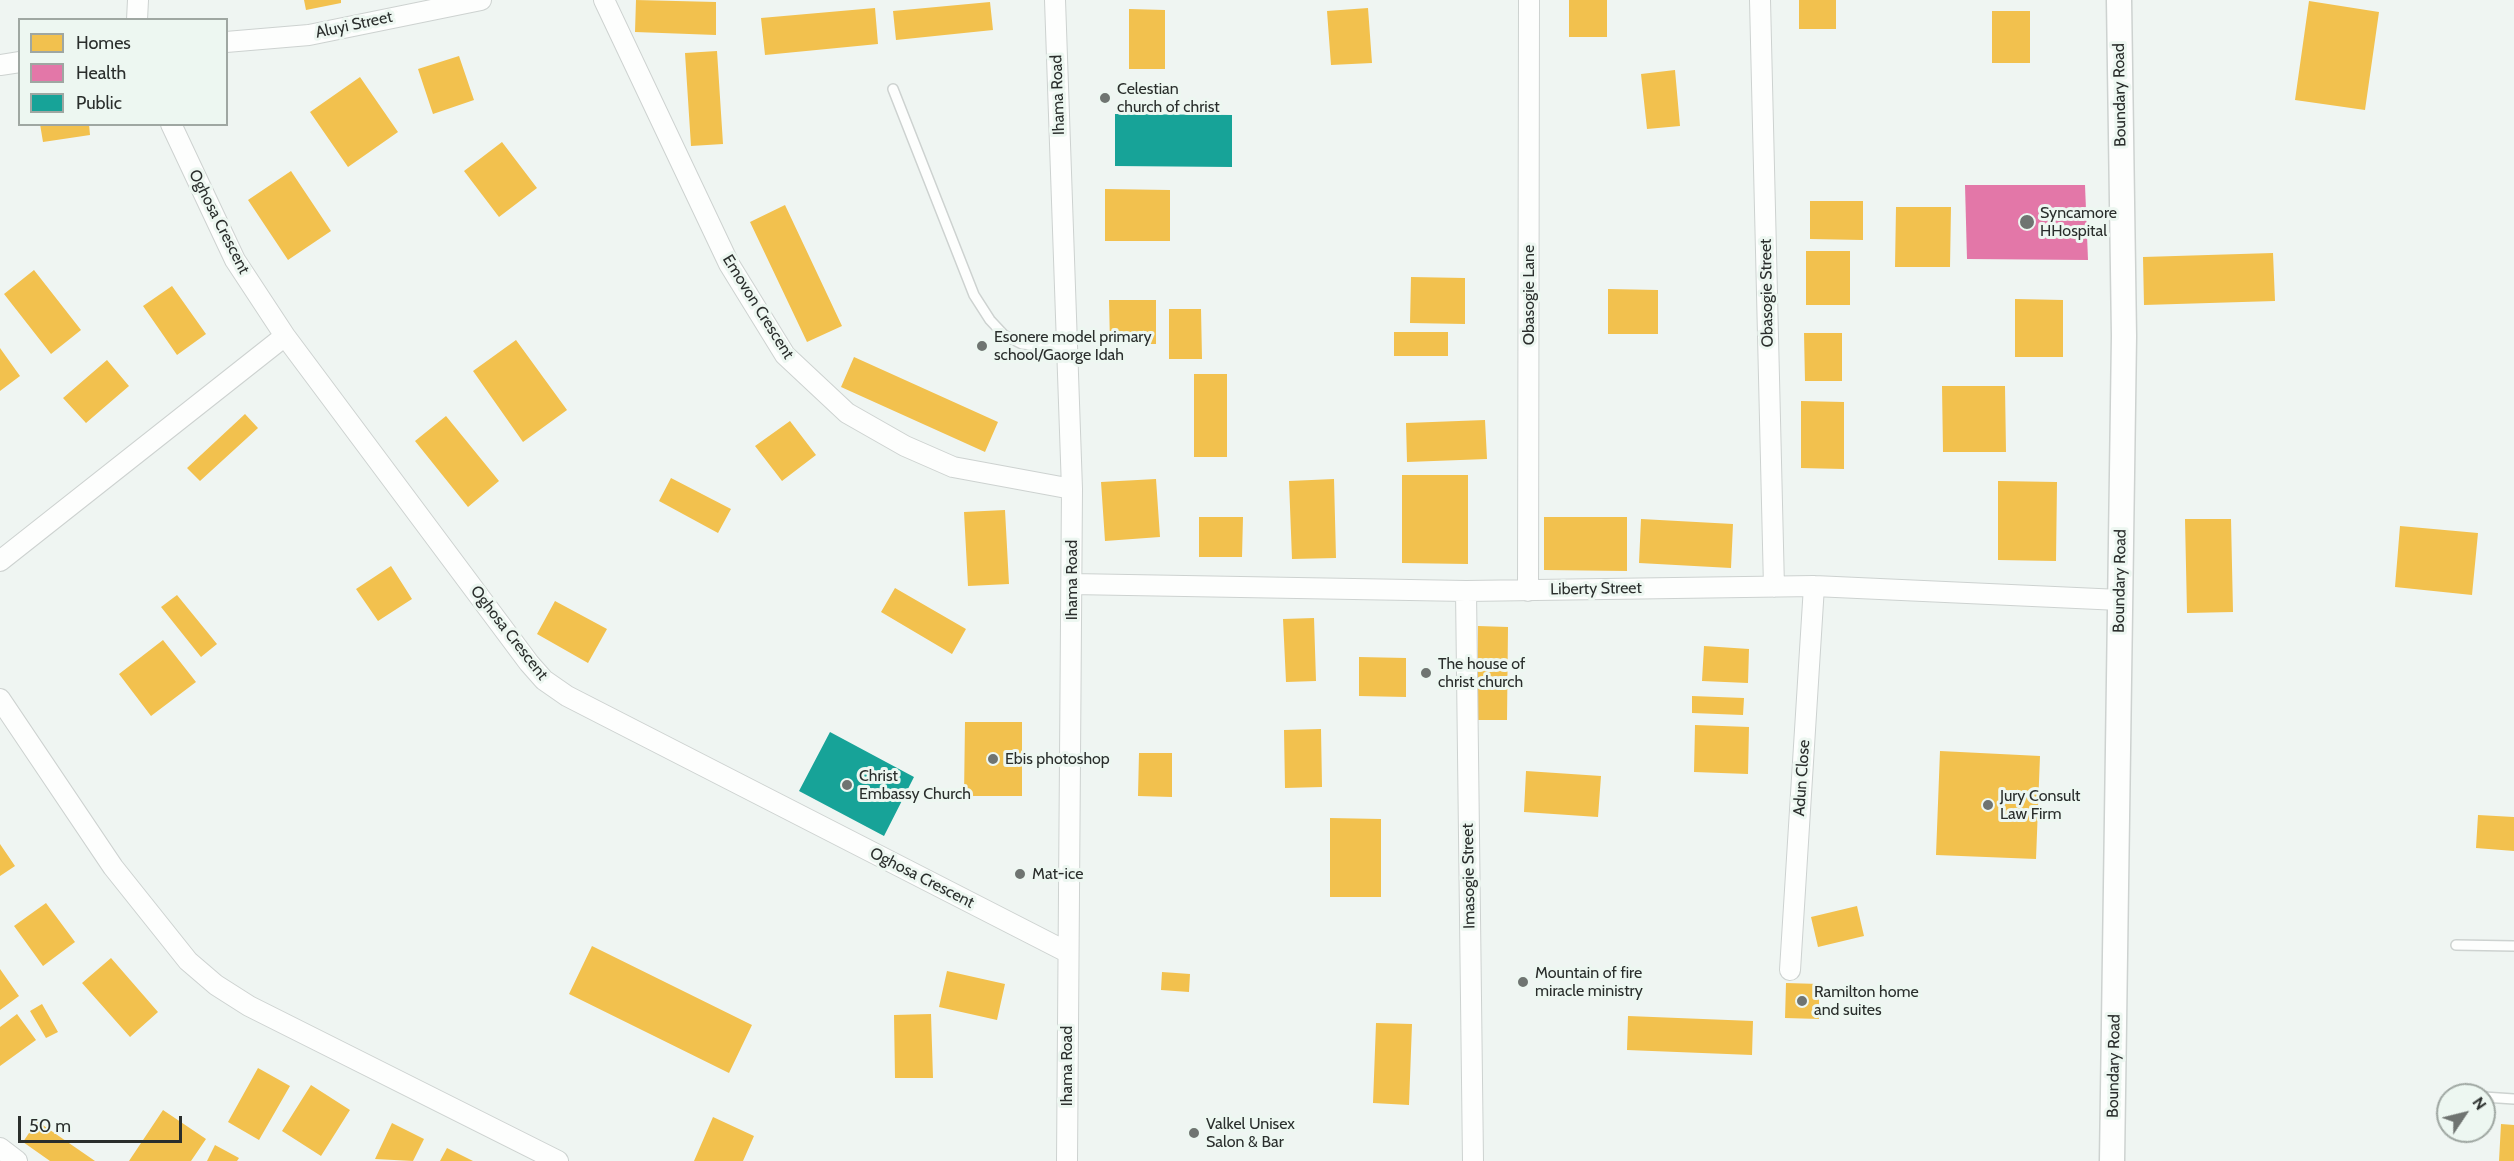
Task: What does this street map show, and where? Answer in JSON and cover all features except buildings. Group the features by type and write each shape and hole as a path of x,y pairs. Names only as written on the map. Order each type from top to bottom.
{"street":[{"path":"137,18 138,0"},
{"name":"Aluyi Street","path":"228,42 309,35 481,0"},
{"name":"Emovon Crescent","path":"604,0 729,264 785,355 847,413 905,446 953,467 1072,489"},
{"name":"Ihama Road","path":"1055,0 1072,489 1067,1161"},
{"name":"Obasogie Lane","path":"1528,591 1529,0"},
{"name":"Obasogie Street","path":"1760,0 1774,587"},
{"name":"Boundary Road","path":"2112,1161 2124,336 2119,0"},
{"path":"0,65 18,62"},
{"name":"Oghosa Crescent","path":"172,126 235,260 285,336 544,680 567,696 1067,952"},
{"path":"0,561 285,336"},
{"name":"Liberty Street","path":"1072,584 1466,591 1814,586 2120,600"},
{"name":"Adun Close","path":"1790,969 1814,586"},
{"name":"Imasogie Street","path":"1466,591 1473,1161"},
{"path":"0,699 113,867 188,961 216,985 249,1006 558,1161"},
{"path":"0,1148 17,1161"}],"lane":[{"path":"893,88 974,295 990,320 1004,335 1022,344 1067,348"},
{"path":"2456,945 2514,946"},
{"path":"2496,1098 2514,1099"}],"place":[{"name":"Celestian church of christ","path":"1105,98"},
{"name":"Syncamore HHospital","path":"2027,222"},
{"name":"Esonere model primary school/Gaorge Idah","path":"982,346"},
{"name":"The house of christ church","path":"1426,673"},
{"name":"Ebis photoshop","path":"993,759"},
{"name":"Christ Embassy Church","path":"847,785"},
{"name":"Jury Consult Law Firm","path":"1988,805"},
{"name":"Mat-ice","path":"1020,874"},
{"name":"Mountain of fire miracle ministry","path":"1523,982"},
{"name":"Ramilton home and suites","path":"1802,1001"},
{"name":"Valkel Unisex Salon & Bar","path":"1194,1133"}]}
